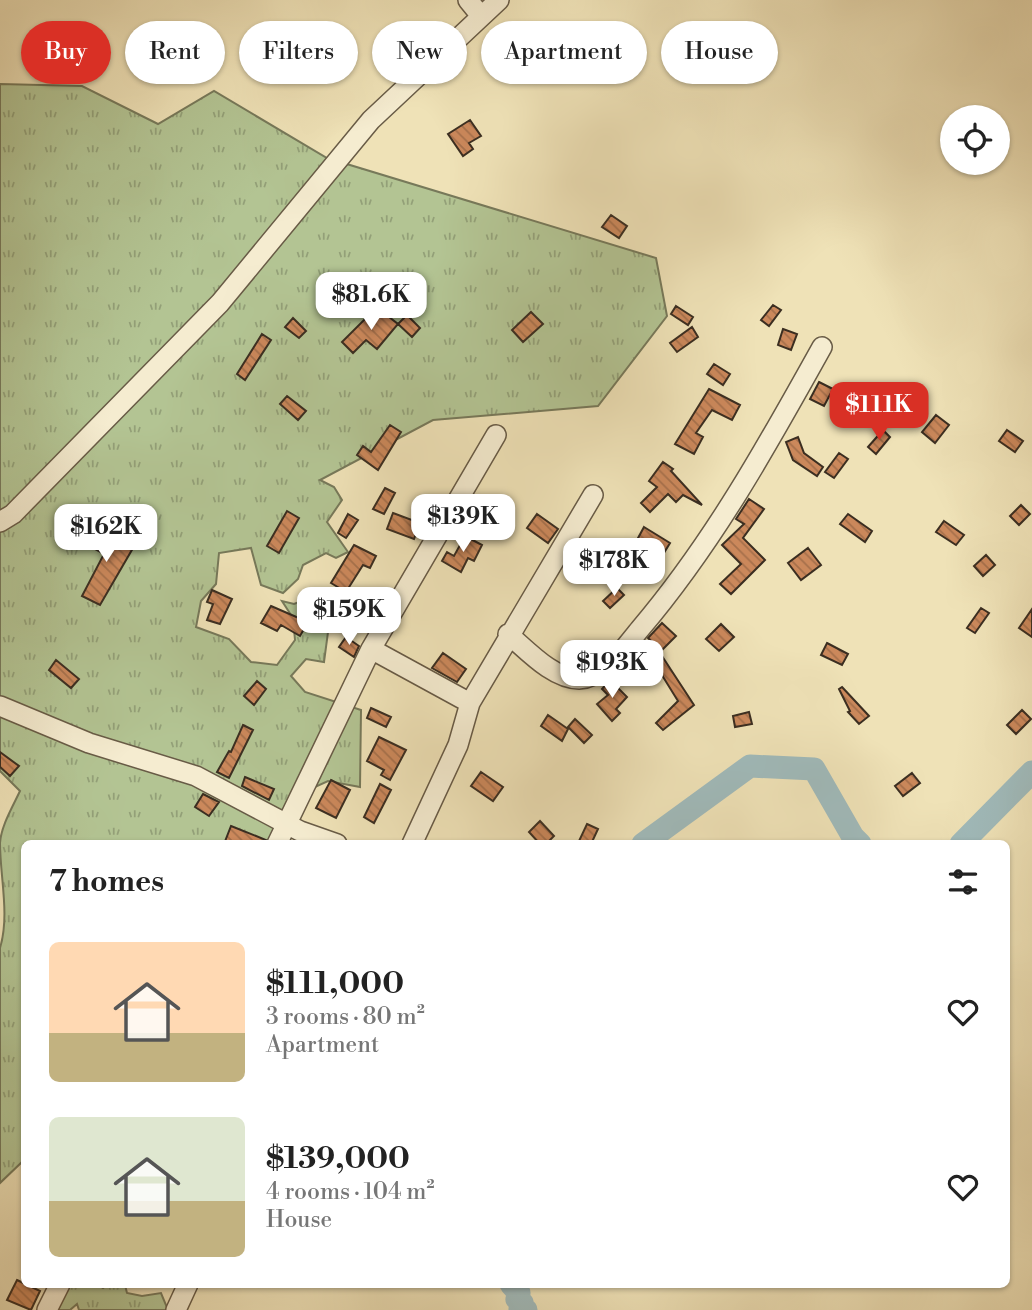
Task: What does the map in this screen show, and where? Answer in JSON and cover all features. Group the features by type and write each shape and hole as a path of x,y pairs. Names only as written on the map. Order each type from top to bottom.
{"street":[{"path":"468,0 481,16"},
{"path":"0,522 13,514 220,303 370,120 499,0"},
{"path":"508,634 555,672 577,679 587,677 610,664 668,596 710,539 822,347"},
{"path":"279,840 372,649 496,435"},
{"path":"414,840 458,745 470,703 508,634 593,495"},
{"path":"372,649 470,703"},
{"path":"0,706 89,743 196,776 286,824 327,840"},
{"path":"47,1310 58,1288"},
{"path":"176,1310 186,1288"}],"green space":[{"path":"0,84 82,86 158,124 214,91 327,158 656,258 667,316 598,406 433,420 320,480 334,487 342,500 327,522 348,552 336,558 326,553 303,565 298,579 283,593 261,585 251,548 219,553 216,584 201,601 196,627 229,639 251,662 277,665 295,640 293,618 282,601 294,604 320,594 335,599 339,615 328,632 324,662 306,659 291,676 305,692 361,710 360,787 328,781 295,796 272,840 21,840 21,1163 0,1183 0,948 4,909 0,843 5,823 20,791 0,771"},
{"path":"63,1288 126,1288 127,1293 142,1296 161,1293 168,1310 79,1310 77,1304 70,1310 55,1310"}],"building":[{"path":"470,120 481,136 469,143 473,149 463,156 448,134"},
{"path":"611,215 627,226 619,238 602,227"},
{"path":"773,305 781,310 769,326 761,320"},
{"path":"676,306 693,317 688,325 671,314"},
{"path":"380,310 398,324 377,349 366,340 353,353 342,342 368,316 372,319"},
{"path":"531,312 543,324 523,342 512,330"},
{"path":"407,315 420,328 412,337 398,324"},
{"path":"293,318 306,331 299,338 285,327"},
{"path":"692,327 698,337 677,352 670,343"},
{"path":"783,329 797,334 791,350 778,345"},
{"path":"262,334 271,340 245,380 237,374"},
{"path":"714,364 730,374 723,385 707,374"},
{"path":"819,382 833,389 824,406 810,399"},
{"path":"709,389 740,405 732,420 712,410 696,433 703,437 694,454 675,444"},
{"path":"287,396 306,411 298,420 280,404"},
{"path":"936,415 949,425 935,443 922,432"},
{"path":"390,425 401,432 378,470 357,455 363,446 371,452"},
{"path":"883,430 890,437 876,454 868,447"},
{"path":"1007,430 1023,441 1015,452 999,441"},
{"path":"798,437 804,453 823,467 817,476 793,460 786,442"},
{"path":"839,453 848,459 834,478 825,472"},
{"path":"663,462 673,469 671,471 702,505 683,495 676,502 668,494 650,512 641,503 657,487 649,481"},
{"path":"385,488 395,493 384,514 373,509"},
{"path":"749,499 764,509 743,538 765,560 731,594 720,584 741,564 722,545 744,524 736,519"},
{"path":"1021,505 1030,514 1019,525 1010,516"},
{"path":"287,511 299,518 279,553 267,546"},
{"path":"393,513 420,523 414,539 387,529"},
{"path":"348,514 358,520 346,538 338,533"},
{"path":"537,514 558,529 548,543 527,528"},
{"path":"848,514 872,531 865,542 840,524"},
{"path":"944,521 964,535 956,545 936,532"},
{"path":"96,526 133,548 100,605 82,596 104,554 86,544"},
{"path":"644,527 670,543 662,556 637,540"},
{"path":"465,536 482,545 474,561 468,558 461,572 442,561 447,552 454,556"},
{"path":"354,545 376,556 370,568 363,565 346,592 331,583"},
{"path":"808,548 821,565 801,580 788,563"},
{"path":"986,555 995,565 983,576 974,566"},
{"path":"617,588 624,595 610,608 603,601"},
{"path":"212,590 232,599 220,624 207,620 213,604 207,602"},
{"path":"271,606 308,622 300,636 281,625 277,631 261,623"},
{"path":"981,608 989,613 975,633 967,628"},
{"path":"1032,609 1032,637 1019,628"},
{"path":"662,623 676,636 661,651 648,638"},
{"path":"721,624 734,637 719,651 706,639"},
{"path":"346,637 359,646 354,657 339,647"},
{"path":"827,643 848,654 842,665 821,655"},
{"path":"443,653 466,669 457,682 432,668"},
{"path":"660,653 694,705 663,730 656,723 678,701 652,659"},
{"path":"56,660 79,679 71,688 49,670"},
{"path":"610,680 627,697 616,709 620,713 612,721 597,704 608,695 602,689"},
{"path":"257,681 266,689 254,705 244,696"},
{"path":"842,687 869,716 859,724 848,712 850,711 839,689"},
{"path":"371,708 391,717 386,727 367,718"},
{"path":"1022,710 1031,719 1016,734 1007,725"},
{"path":"749,712 752,724 735,727 733,716"},
{"path":"548,715 568,729 562,741 541,726"},
{"path":"575,719 592,735 584,743 568,727"},
{"path":"243,725 253,730 229,778 217,772 229,751 231,752"},
{"path":"379,737 406,750 390,780 381,775 384,770 367,761"},
{"path":"0,752 19,766 10,776 0,767"},
{"path":"481,772 503,787 493,801 471,786"},
{"path":"912,773 920,783 903,796 895,786"},
{"path":"245,777 274,789 269,800 242,786"},
{"path":"331,780 350,790 336,818 316,808"},
{"path":"380,784 391,790 374,823 364,817"},
{"path":"203,794 219,802 209,816 195,807"},
{"path":"540,821 554,836 550,840 536,840 529,832"},
{"path":"587,824 598,829 593,840 579,840"},
{"path":"231,826 266,840 226,840"},
{"path":"17,1280 21,1282 21,1288 40,1291 31,1310 7,1300"}],"waterway":[{"path":"648,840 750,766 814,769 856,840"},
{"path":"965,840 1032,772"},
{"path":"515,1288 519,1293 517,1299 522,1303 520,1309 526,1310"}]}
